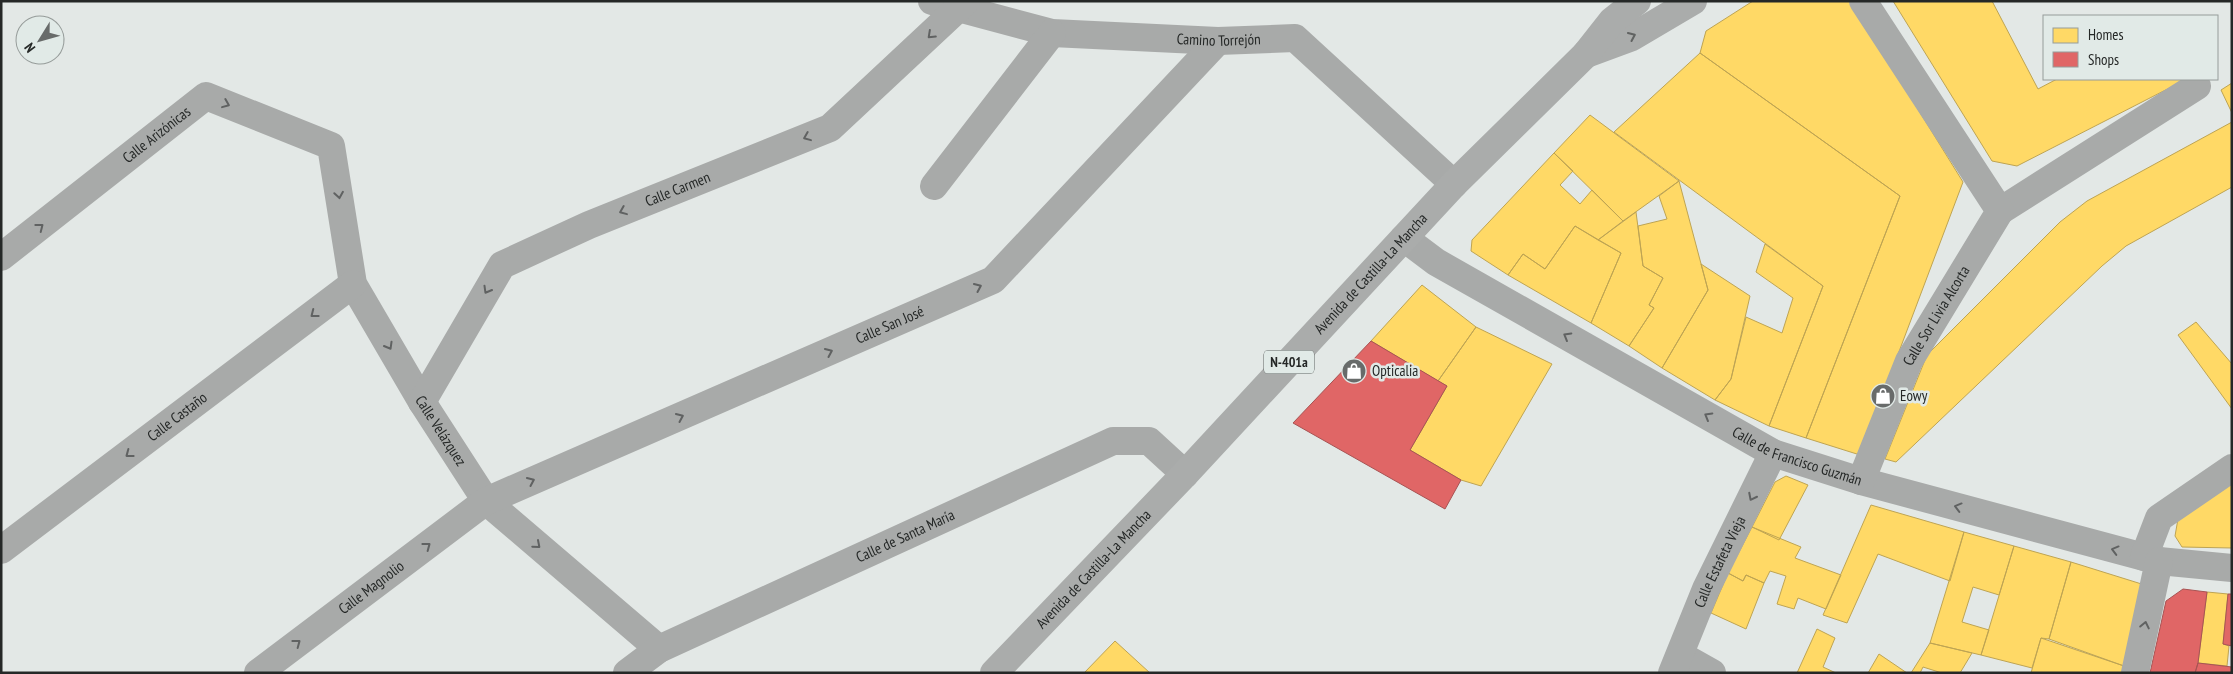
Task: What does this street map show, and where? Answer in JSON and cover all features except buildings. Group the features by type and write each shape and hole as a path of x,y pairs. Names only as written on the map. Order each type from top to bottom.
{"main road":[{"name":"Avenida de Castilla-La Mancha","path":"994,673 1184,474 1454,184 1586,54 1612,21 1637,1"},
{"name":"Avenida de Castilla-La Mancha","path":"1586,54 1632,37 1693,1"}],"street":[{"name":"Camino Torrejón","path":"932,1 963,5 1052,33 1218,41 1296,38 1454,184"},
{"path":"1863,1 2000,211"},
{"name":"Calle Carmen","path":"422,402 502,265 589,224 830,128 963,5"},
{"path":"934,186 1052,33"},
{"name":"Calle San José","path":"486,501 993,280 1218,41"},
{"name":"Calle Sor Livia Alcorta","path":"1860,481 1908,361 2000,211 2198,86"},
{"name":"Calle Arizónicas","path":"1,257 206,96 331,146"},
{"name":"Calle Velázquez","path":"331,146 353,284 422,402 486,501 659,649"},
{"name":"Calle de Francisco Guzmán","path":"1404,238 1436,262 1773,454 1860,481 2152,559 2232,568"},
{"name":"Calle Castaño","path":"1,550 353,284"},
{"name":"Calle de Santa María","path":"627,673 659,649 1113,441 1149,441 1184,474"},
{"name":"Calle Estafeta Vieja","path":"1676,664 1706,589 1773,454"},
{"path":"2135,673 2159,518 2232,468"},
{"name":"Calle Magnolio","path":"258,673 486,501"},
{"path":"1676,664 1712,673"}],"place":[{"name":"Opticalia","path":"1354,371"},
{"name":"Eowy","path":"1883,396"}]}
